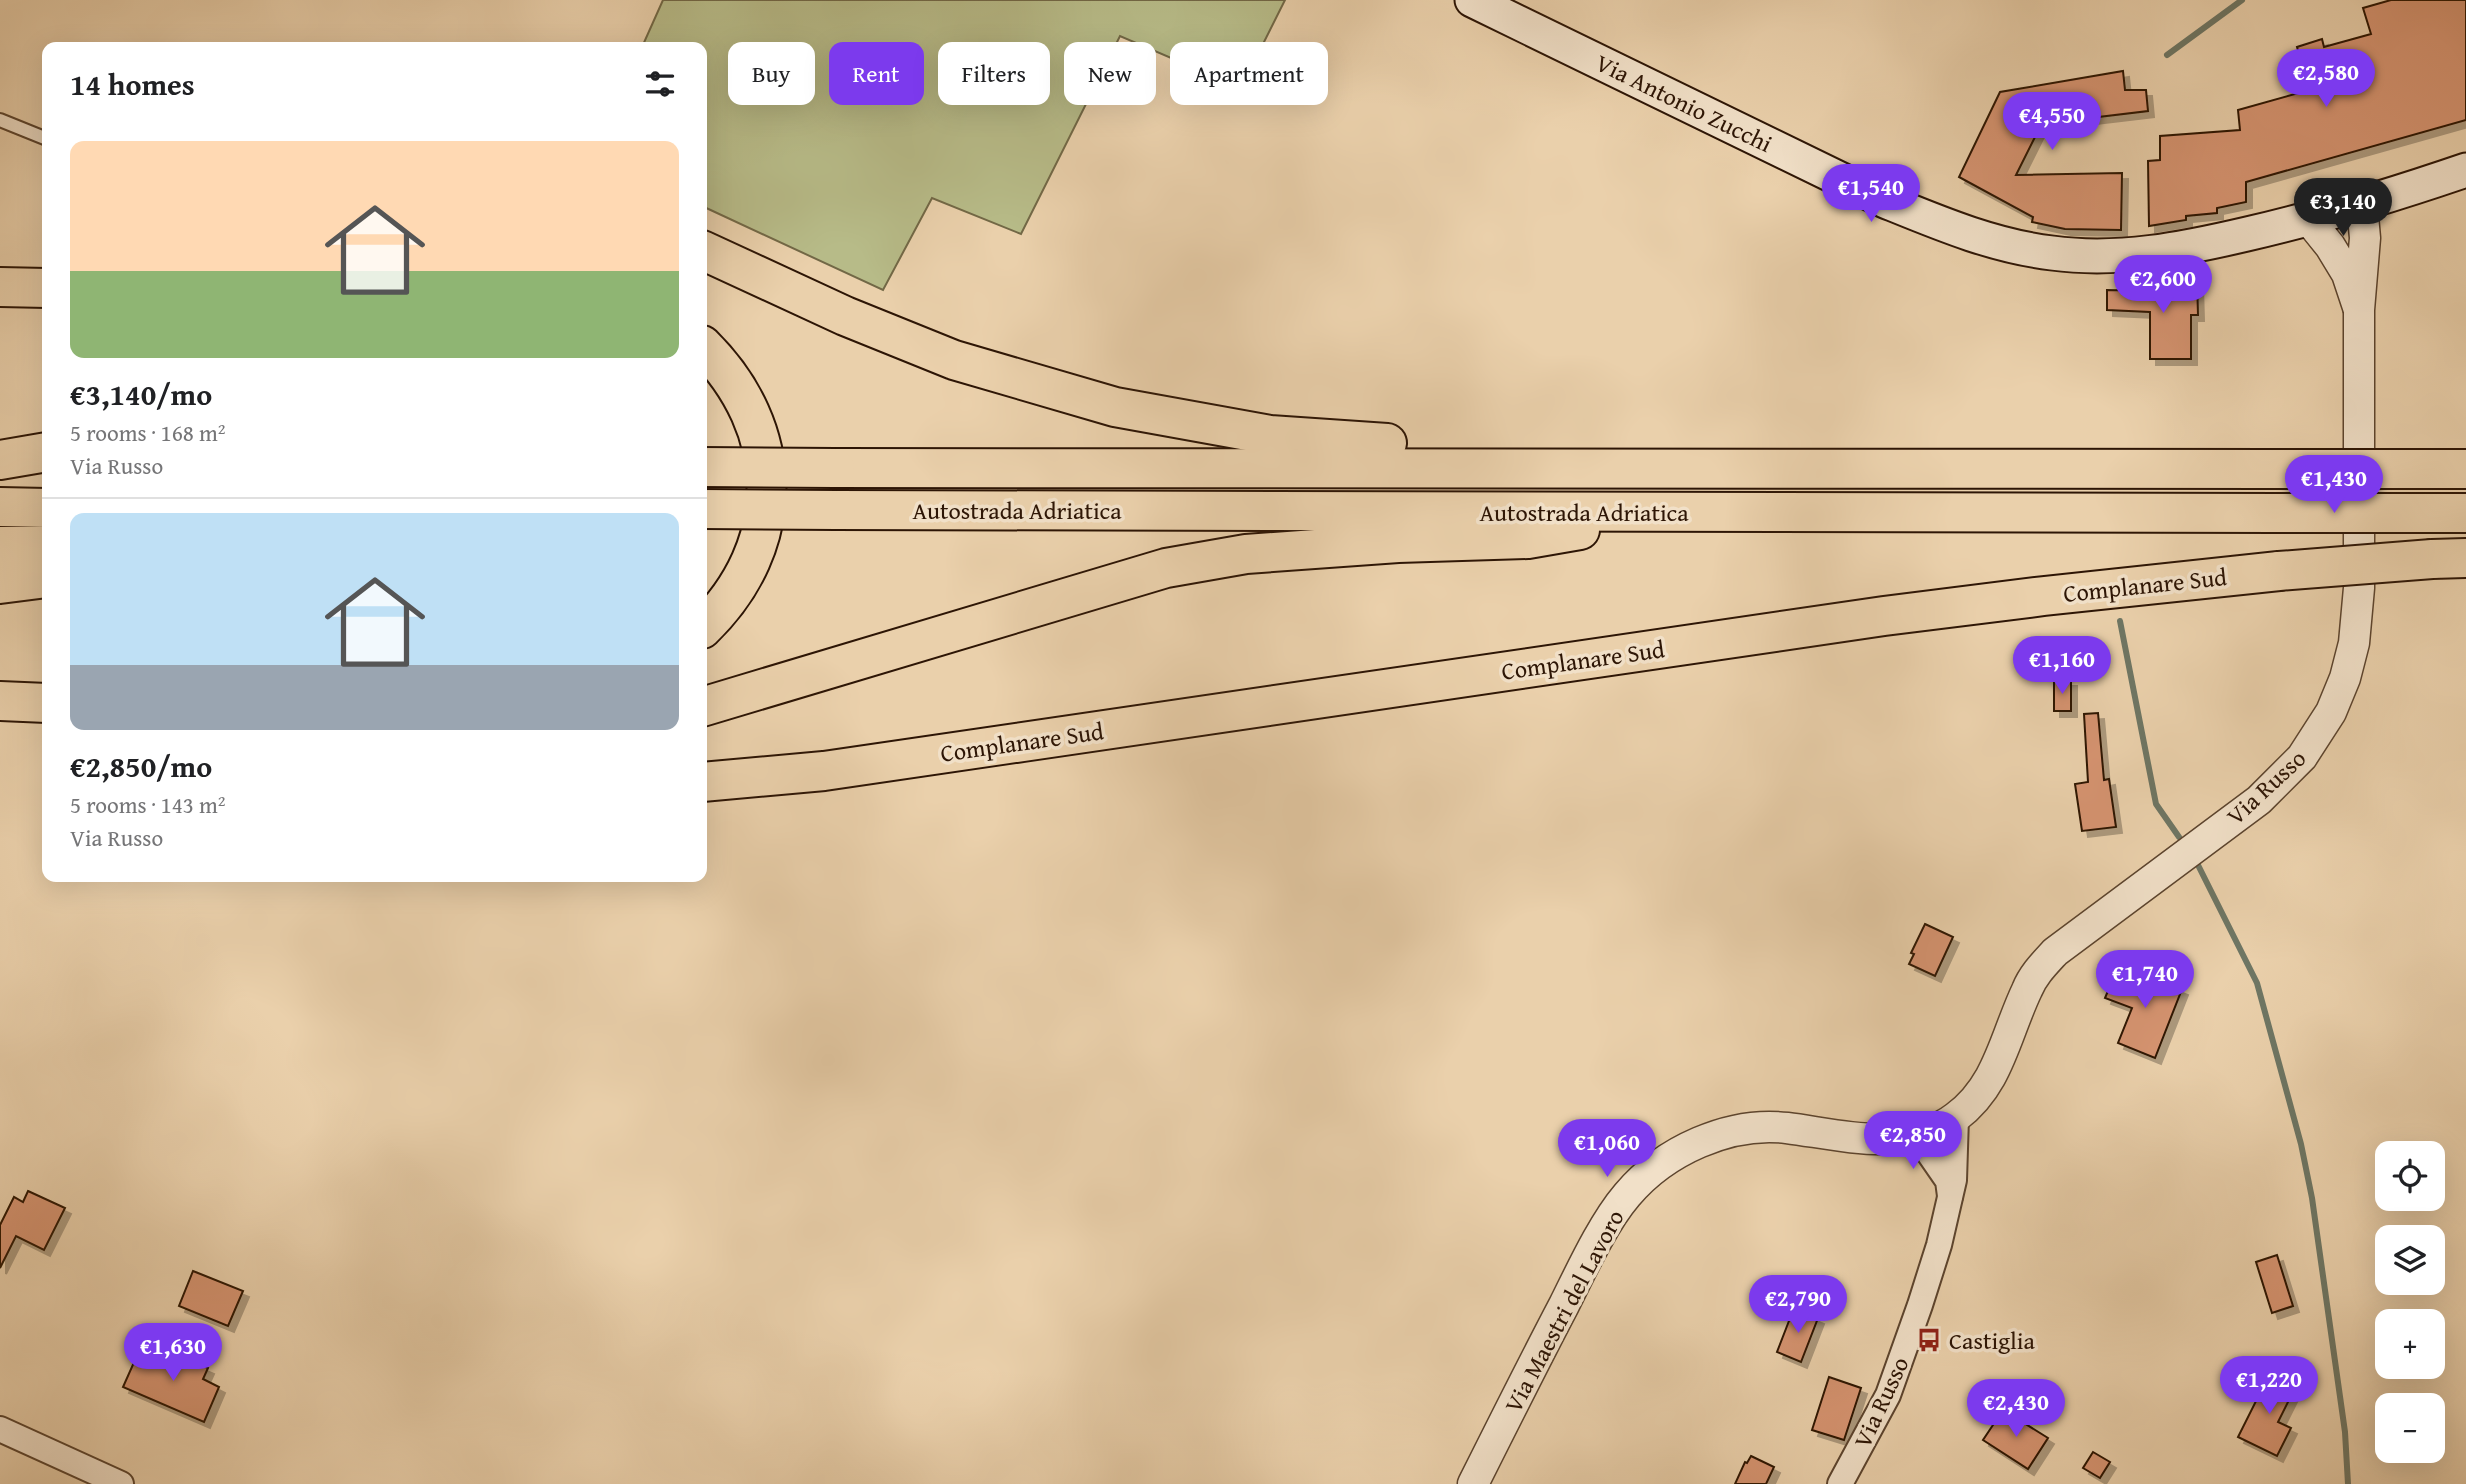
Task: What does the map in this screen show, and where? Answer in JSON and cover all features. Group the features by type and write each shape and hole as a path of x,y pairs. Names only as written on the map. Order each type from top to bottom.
{"highway":[{"path":"707,252 845,316 954,360 1115,407 1270,435 1437,445 1471,452 1519,468"},
{"path":"0,287 42,288"},
{"path":"707,351 728,376 753,420 766,462 767,480 760,536 742,578 707,624"},
{"path":"707,392 724,415 733,435 744,483 743,506 729,553 707,586"},
{"path":"0,460 42,453"},
{"name":"Autostrada Adriatica","path":"707,467 2466,469"},
{"path":"0,468 42,468"},
{"path":"0,508 42,508"},
{"name":"Autostrada Adriatica","path":"707,509 2466,513"},
{"path":"707,706 1166,568 1245,554 1398,543 1528,539 1591,528 1653,512"},
{"path":"0,546 42,546"},
{"name":"Complanare Sud","path":"707,782 837,769 1884,616 2057,594 2279,571 2449,559"},
{"path":"0,701 42,703"}],"main road":[{"name":"Via Antonio Zucchi","path":"1472,0 1885,201 1989,240 2051,253 2134,255 2178,249 2309,220 2466,170"}],"street":[{"name":"Via Russo","path":"1922,1135 1940,1128 1956,1117 1984,1090 2027,989 2040,968 2055,952 2259,800 2302,757 2331,712 2345,678 2354,643 2359,588 2359,310 2365,238 2362,205"},
{"name":"Via Russo","path":"2309,220 2330,246 2347,274 2359,310"},
{"name":"Via Russo","path":"1840,1484 1878,1416 1901,1365 1939,1245 1956,1161 1956,1117"},
{"name":"Via Maestri del Lavoro","path":"1472,1484 1590,1253 1626,1196 1652,1170 1709,1139 1744,1129 1774,1127 1860,1138 1905,1138 1922,1135"},
{"path":"1922,1135 1930,1155 1948,1181 1950,1196"},
{"path":"0,1429 121,1484"}],"lane":[{"path":"2,120 42,137"}],"green space":[{"path":"663,0 1285,0 1264,42 1170,42 1170,57 1156,51 1156,42 1134,42 1120,36 1117,42 1064,42 1064,105 1086,105 1021,234 932,198 883,290 707,208 707,42 644,42"}],"building":[{"path":"2391,0 2466,0 2466,120 2246,182 2246,202 2217,208 2217,213 2186,216 2186,220 2149,226 2148,161 2160,160 2160,136 2240,130 2238,110 2309,90 2297,47 2322,39 2324,47 2371,34 2363,8"},
{"path":"2123,71 2125,90 2146,90 2148,111 2065,121 2044,119 2016,175 2122,173 2121,230 2065,229 2032,222 2033,217 1959,177 2000,92"},
{"path":"2149,280 2197,280 2198,315 2191,315 2191,359 2150,359 2150,312 2107,310 2107,290 2150,291"},
{"path":"2054,680 2071,680 2071,711 2054,711"},
{"path":"2098,713 2104,780 2109,779 2116,827 2082,831 2075,784 2088,782 2084,714"},
{"path":"1925,924 1953,937 1935,976 1909,964 1914,954 1911,953"},
{"path":"2130,969 2182,989 2155,1058 2118,1043 2132,1008 2105,998 2113,979 2124,983"},
{"path":"28,1191 65,1208 44,1250 16,1236 0,1268 0,1225 14,1197 23,1202"},
{"path":"2277,1255 2293,1306 2272,1313 2256,1262"},
{"path":"193,1271 243,1291 228,1326 179,1306"},
{"path":"1794,1308 1818,1318 1801,1362 1777,1352"},
{"path":"162,1348 208,1368 203,1379 219,1387 204,1422 123,1387 139,1351 157,1359"},
{"path":"2270,1373 2296,1386 2278,1422 2291,1428 2277,1456 2238,1437"},
{"path":"1829,1377 1861,1388 1844,1440 1812,1430"},
{"path":"2003,1410 2048,1438 2028,1469 1983,1440"},
{"path":"2093,1452 2110,1462 2100,1478 2083,1468"},
{"path":"1751,1456 1774,1467 1766,1484 1735,1484 1745,1462 1747,1463"}],"waterway":[{"path":"2167,55 2242,0"},
{"path":"2120,621 2156,804 2179,837"},
{"path":"2198,865 2257,983 2301,1144 2312,1198 2345,1432 2348,1484"}],"place":[{"name":"Castiglia","path":"1929,1340"}]}
